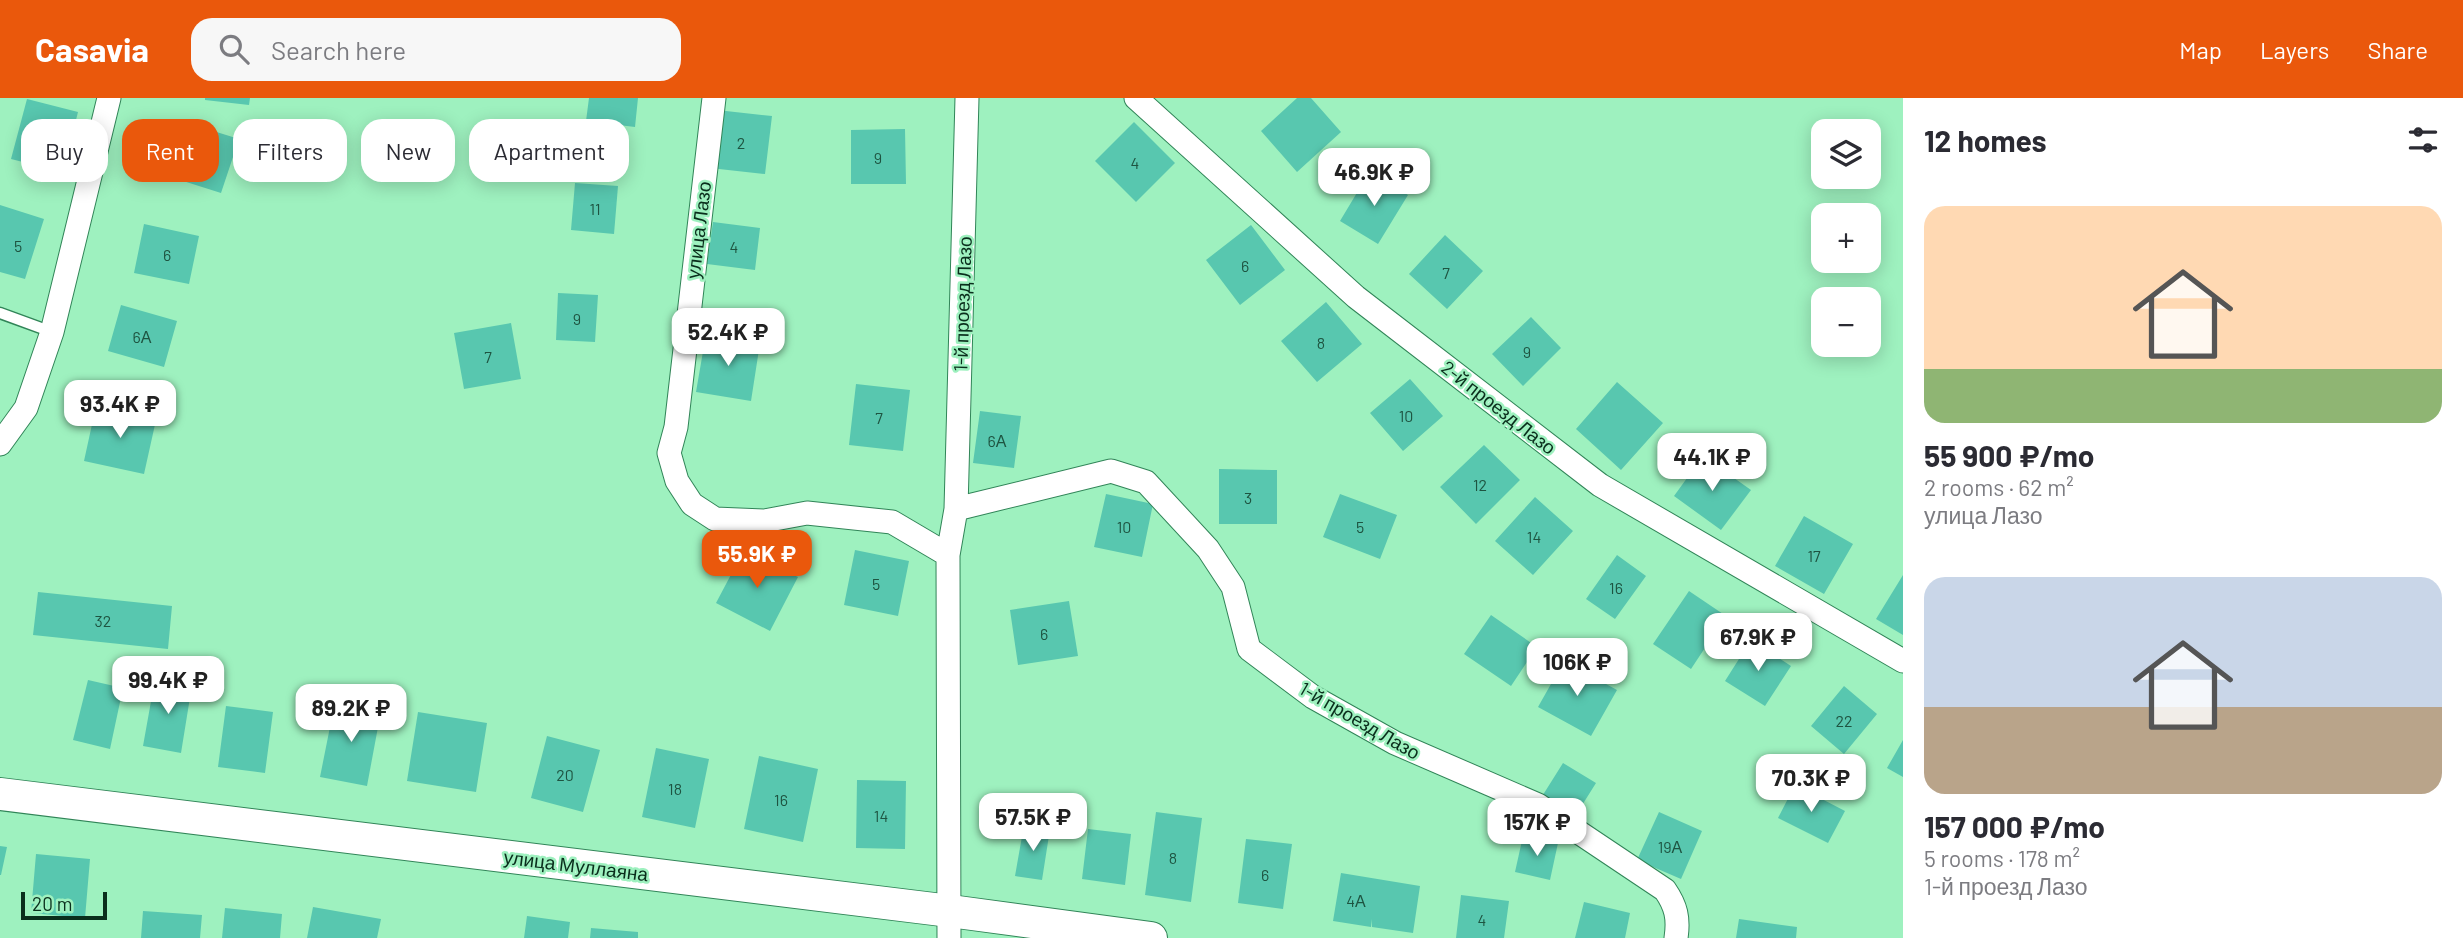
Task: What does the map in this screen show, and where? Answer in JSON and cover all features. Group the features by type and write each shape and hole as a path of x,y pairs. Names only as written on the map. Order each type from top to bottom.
{"main road":[{"name":"улица Муллаяна","path":"0,794 950,924 1151,938"}],"street":[{"path":"0,444 26,408 52,332 109,98"},
{"name":"улица Лазо","path":"713,98 676,427 669,453 677,481 692,504 715,519 764,521 807,513 892,523 948,555"},
{"name":"1-й проезд Лазо","path":"950,924 948,555 956,509 968,98"},
{"name":"2-й проезд Лазо","path":"1136,98 1356,297 1600,485 1903,661"},
{"name":"1-й проезд Лазо","path":"956,509 1111,471 1146,482 1208,549 1233,587 1249,649 1313,697 1395,743 1538,805 1665,890 1675,904 1679,920 1676,938"}],"lane":[{"path":"0,313 52,332"}],"building":[{"path":"205,98 250,98 249,105"},
{"path":"589,98 638,98 635,127 629,126 629,119 586,119"},
{"path":"1297,98 1311,98 1341,132 1297,172 1261,131"},
{"path":"27,99 78,112 76,119 22,119"},
{"path":"717,110 772,116 765,174 710,168"},
{"path":"21,122 21,162 11,159"},
{"path":"1134,122 1175,163 1136,202 1095,161"},
{"path":"905,129 906,184 851,184 851,130"},
{"path":"219,133 233,137 233,157 221,193 186,182 219,182"},
{"path":"1370,171 1408,195 1378,244 1340,221"},
{"path":"575,183 618,186 614,234 571,230"},
{"path":"0,205 44,219 25,279 0,272"},
{"path":"713,222 760,228 755,270 707,264"},
{"path":"144,224 199,236 189,284 134,273"},
{"path":"1251,225 1285,270 1240,305 1206,260"},
{"path":"1445,235 1483,271 1447,309 1409,274"},
{"path":"558,293 598,295 595,342 556,340"},
{"path":"1326,302 1362,344 1317,382 1281,341"},
{"path":"121,305 177,321 164,367 108,351"},
{"path":"1531,317 1561,348 1523,386 1492,354"},
{"path":"511,323 521,379 464,389 454,333"},
{"path":"706,334 760,343 751,401 696,392"},
{"path":"1410,379 1443,416 1403,451 1370,413"},
{"path":"1617,382 1663,423 1621,470 1576,429"},
{"path":"856,384 910,390 903,451 849,445"},
{"path":"96,406 156,420 144,474 84,461"},
{"path":"980,411 1021,416 1014,468 973,463"},
{"path":"1484,445 1520,480 1476,524 1440,487"},
{"path":"1703,456 1751,490 1721,530 1674,496"},
{"path":"1219,469 1277,470 1277,524 1219,524"},
{"path":"1106,494 1153,504 1142,557 1094,547"},
{"path":"1340,494 1397,515 1380,559 1323,537"},
{"path":"1535,497 1573,531 1533,575 1495,541"},
{"path":"1804,516 1853,544 1824,594 1775,566"},
{"path":"744,550 798,577 770,631 716,603"},
{"path":"855,550 909,561 898,616 844,605"},
{"path":"1617,555 1646,576 1615,619 1586,599"},
{"path":"1903,575 1903,635 1876,619"},
{"path":"1689,591 1726,616 1691,669 1653,644"},
{"path":"38,592 172,606 168,649 33,635"},
{"path":"1069,601 1078,656 1018,665 1010,610"},
{"path":"1491,615 1537,647 1511,686 1464,654"},
{"path":"1751,640 1791,666 1765,706 1725,681"},
{"path":"1564,661 1617,690 1591,736 1538,707"},
{"path":"155,679 192,685 181,753 143,746"},
{"path":"88,680 123,688 110,749 73,740"},
{"path":"1844,686 1877,714 1844,754 1811,726"},
{"path":"335,702 381,711 367,786 320,777"},
{"path":"226,706 273,712 265,773 218,767"},
{"path":"418,712 487,723 476,792 407,781"},
{"path":"547,736 600,750 583,812 531,798"},
{"path":"1903,740 1903,777 1887,768"},
{"path":"656,748 709,759 695,828 642,817"},
{"path":"759,756 818,769 803,842 744,829"},
{"path":"1563,763 1596,783 1574,818 1541,798"},
{"path":"857,780 906,781 905,849 856,848"},
{"path":"1795,785 1845,811 1828,843 1778,818"},
{"path":"1156,812 1202,818 1191,902 1145,895"},
{"path":"1659,812 1702,831 1681,879 1637,860"},
{"path":"1024,825 1050,829 1042,880 1015,876"},
{"path":"1088,829 1131,834 1125,885 1082,879"},
{"path":"1523,836 1558,843 1550,880 1515,872"},
{"path":"1246,839 1292,844 1283,909 1238,903"},
{"path":"0,846 7,847 1,875 0,875"},
{"path":"36,854 90,859 85,918 31,913"},
{"path":"1341,873 1420,886 1413,933 1372,927 1372,919 1371,927 1333,921"},
{"path":"1461,895 1509,901 1504,938 1456,938"},
{"path":"1584,902 1630,913 1625,938 1575,938"},
{"path":"313,907 381,919 377,938 307,938"},
{"path":"225,908 282,914 280,938 222,938"},
{"path":"143,911 202,915 200,938 141,938"},
{"path":"527,916 570,922 568,938 524,938"},
{"path":"1739,919 1797,927 1796,938 1736,938"},
{"path":"591,928 638,932 638,938 590,938"}]}
